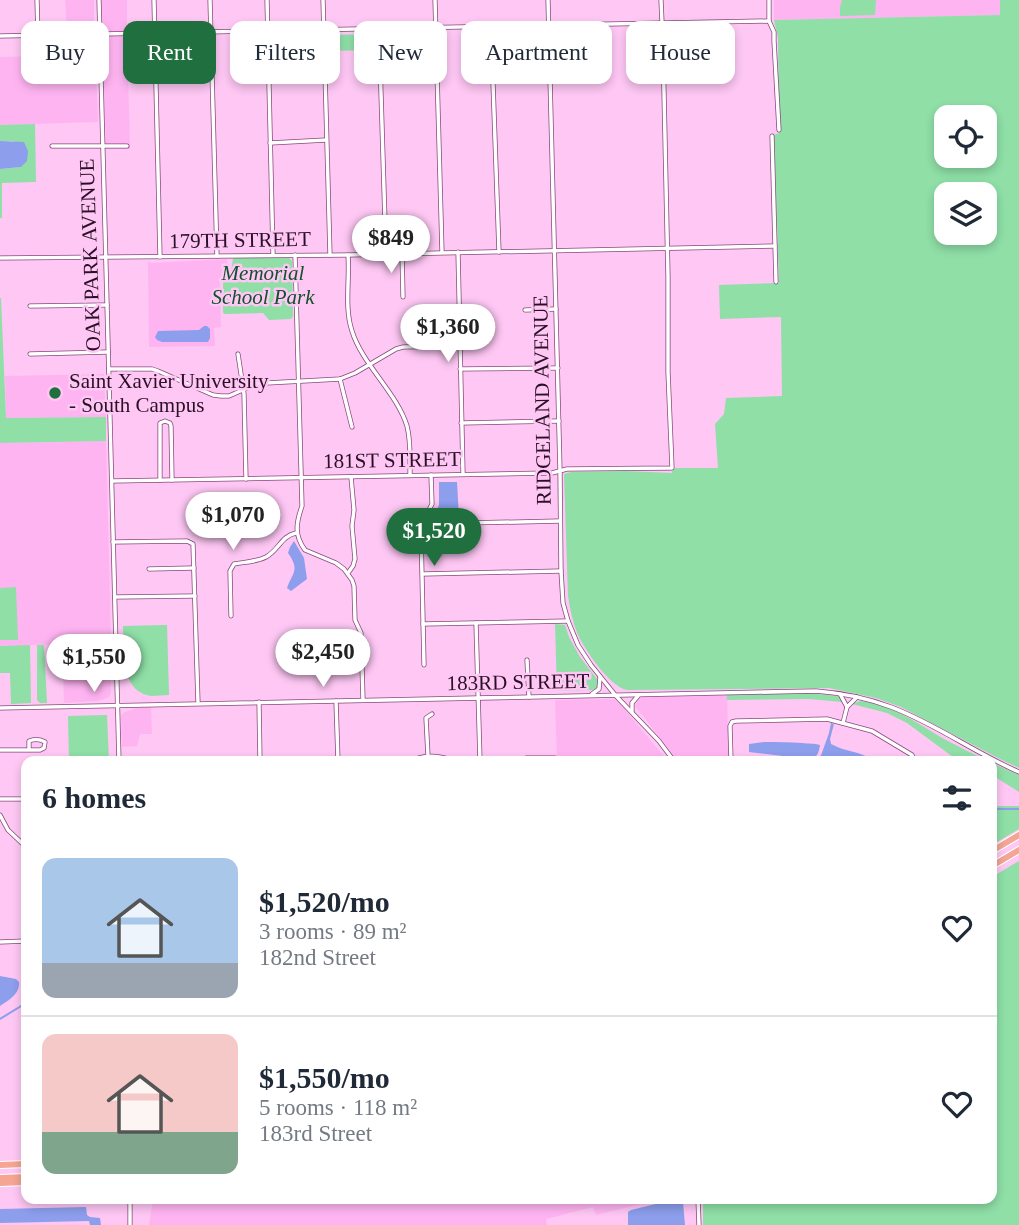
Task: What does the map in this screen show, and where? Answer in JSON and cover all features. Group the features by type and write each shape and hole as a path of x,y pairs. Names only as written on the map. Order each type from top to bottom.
{"highway":[{"path":"997,848 1019,835"},
{"path":"997,863 1019,850"},
{"path":"0,1165 21,1164"},
{"path":"0,1180 21,1180"}],"street":[{"path":"37,0 38,21"},
{"name":"OAK PARK AVENUE","path":"99,0 100,21"},
{"path":"154,0 155,21"},
{"path":"210,0 211,21"},
{"path":"267,0 268,21"},
{"path":"323,0 323,21"},
{"path":"435,0 435,21"},
{"name":"RIDGELAND AVENUE","path":"548,0 549,21"},
{"path":"660,0 662,21"},
{"path":"769,0 769,21 775,41 779,130"},
{"path":"735,22 769,21"},
{"path":"0,36 21,36"},
{"name":"OAK PARK AVENUE","path":"101,84 119,756"},
{"path":"156,84 160,257"},
{"path":"212,84 217,257"},
{"path":"269,84 273,255"},
{"path":"324,84 330,255"},
{"path":"381,84 386,254"},
{"path":"437,84 442,253"},
{"path":"493,84 499,252"},
{"name":"RIDGELAND AVENUE","path":"550,84 561,571 564,603 578,645 599,675 670,756"},
{"path":"663,84 667,248"},
{"path":"772,136 776,282"},
{"path":"270,143 326,141"},
{"path":"52,146 127,146"},
{"name":"179TH STREET","path":"0,258 217,257 775,246"},
{"name":"181ST STREET","path":"112,481 554,473 567,470 672,468 667,248"},
{"path":"458,252 463,475"},
{"path":"402,253 403,297"},
{"path":"348,254 350,322 355,339 402,413 409,439 410,476"},
{"path":"295,255 302,506 296,533 305,550 336,562 348,573 354,586 355,620 361,633 363,701"},
{"path":"30,306 107,304"},
{"path":"525,310 556,310"},
{"path":"109,369 152,369 213,395 229,396 256,384 340,379 403,347 460,346"},
{"path":"30,354 108,352"},
{"path":"238,354 246,479"},
{"path":"460,369 558,368"},
{"path":"340,379 352,427"},
{"path":"160,480 160,423 165,421 171,426 172,480"},
{"path":"461,423 559,421"},
{"path":"424,665 422,524 432,504 431,475"},
{"path":"348,573 355,559 351,477"},
{"path":"422,524 560,521"},
{"path":"231,616 230,571 234,565 269,555 285,537 296,533"},
{"path":"113,542 190,541 194,546 198,703"},
{"path":"149,569 194,568"},
{"path":"422,574 561,571"},
{"path":"115,597 195,596"},
{"path":"423,624 568,621"},
{"path":"477,623 480,756"},
{"path":"362,646 335,646 318,640 310,645 308,653 311,662 318,665 337,659 362,658"},
{"path":"527,660 528,697"},
{"path":"589,696 599,689 599,675"},
{"name":"183RD STREET","path":"0,708 797,691 857,697 893,708 986,756"},
{"path":"840,694 847,707"},
{"path":"632,713 632,703 640,695"},
{"path":"843,723 847,707 857,697"},
{"path":"337,701 338,756"},
{"path":"259,702 260,756"},
{"path":"428,756 426,718 432,714"},
{"path":"731,756 732,722 827,719 872,731 912,756"},
{"path":"0,750 29,750 40,750 44,748 45,742 29,741 29,750"},
{"name":"183RD STREET","path":"997,761 1019,772"},
{"path":"0,799 21,799"},
{"path":"0,815 8,830 21,842"},
{"path":"0,942 21,942"},
{"path":"130,1204 130,1225"},
{"path":"698,1204 699,1225"}],"shaded area":[{"path":"65,0 94,0 94,21 66,21"},
{"path":"101,0 127,0 127,21 123,21 123,31 109,31 109,21 102,21"},
{"path":"774,0 1000,0 1001,15 774,20"},
{"path":"109,36 123,36 123,84 128,84 130,149 106,149 104,84 109,84"},
{"path":"21,56 21,84 97,84 98,122 0,125 0,57"},
{"path":"227,259 228,272 220,281 221,327 214,328 215,346 149,347 148,261"},
{"name":"Saint Xavier University - South Campus","path":"104,374 106,417 6,418 5,376"},
{"path":"106,441 111,643 0,646 0,443"},
{"path":"110,663 109,697 98,701 64,703 63,664"},
{"path":"727,695 729,756 674,756 635,706 643,697"},
{"path":"555,700 615,700 664,756 557,756"},
{"path":"151,707 152,734 140,734 137,746 122,747 123,713 136,708"},
{"path":"152,1204 641,1204 596,1215 593,1207 546,1219 547,1225 149,1225"}],"green space":[{"path":"842,0 876,0 875,15 840,16"},
{"path":"1000,0 1019,0 1019,768 901,707 876,698 829,688 627,690 606,675 578,635 568,596 564,474 625,471 672,473 675,468 718,468 715,424 724,414 726,398 782,396 781,317 720,319 719,285 779,283 774,135 779,133 778,38 774,20 1000,15"},
{"path":"354,34 354,50 340,51 340,35"},
{"path":"35,124 36,182 2,183 0,218 0,169 21,167 14,141 0,141 0,125"},
{"name":"Memorial School Park","path":"288,257 292,261 291,319 269,320 263,313 224,314 223,283 231,273 233,258"},
{"path":"0,298 6,418 106,417 106,441 0,443"},
{"path":"16,587 18,640 0,640 0,588"},
{"path":"555,624 565,625 580,657 597,679 597,688 557,691"},
{"path":"167,625 169,695 152,696 141,693 134,687 126,668 123,626"},
{"path":"111,643 110,663 63,664 62,644"},
{"path":"30,645 31,703 11,704 10,673 0,673 0,646"},
{"path":"37,645 44,645 47,703 37,700"},
{"path":"808,693 839,696 842,702 809,699 727,700 727,695"},
{"path":"860,701 894,710 978,756 952,756 907,723 887,713 852,704"},
{"path":"107,715 109,756 69,756 68,716"},
{"path":"997,765 1019,775 1019,792 997,778"},
{"path":"997,806 1019,806 1019,829 997,842"},
{"path":"1019,861 1019,1225 703,1225 703,1204 997,1204 997,874"}],"water":[{"path":"0,141 24,142 28,151 27,161 21,167 0,169"},
{"path":"204,326 210,329 208,342 162,342 155,337 158,331 199,330"},
{"path":"439,482 457,482 459,517 433,518 439,505"},
{"path":"294,541 304,558 307,579 291,591 287,588 295,567 288,553"},
{"path":"831,723 834,724 831,744 866,756 821,756"},
{"path":"793,742 820,745 816,756 783,756 749,752 749,744"},
{"path":"0,976 16,979 19,986 16,993 0,1006"},
{"path":"656,1204 683,1204 685,1225 628,1225 628,1212"},
{"path":"86,1207 87,1215 100,1218 101,1225 90,1225 89,1221 0,1223 0,1209"}],"waterway":[{"path":"997,809 1019,809"},
{"path":"0,1019 21,1006"}],"place":[{"name":"Saint Xavier University - South Campus","path":"55,393"}]}
